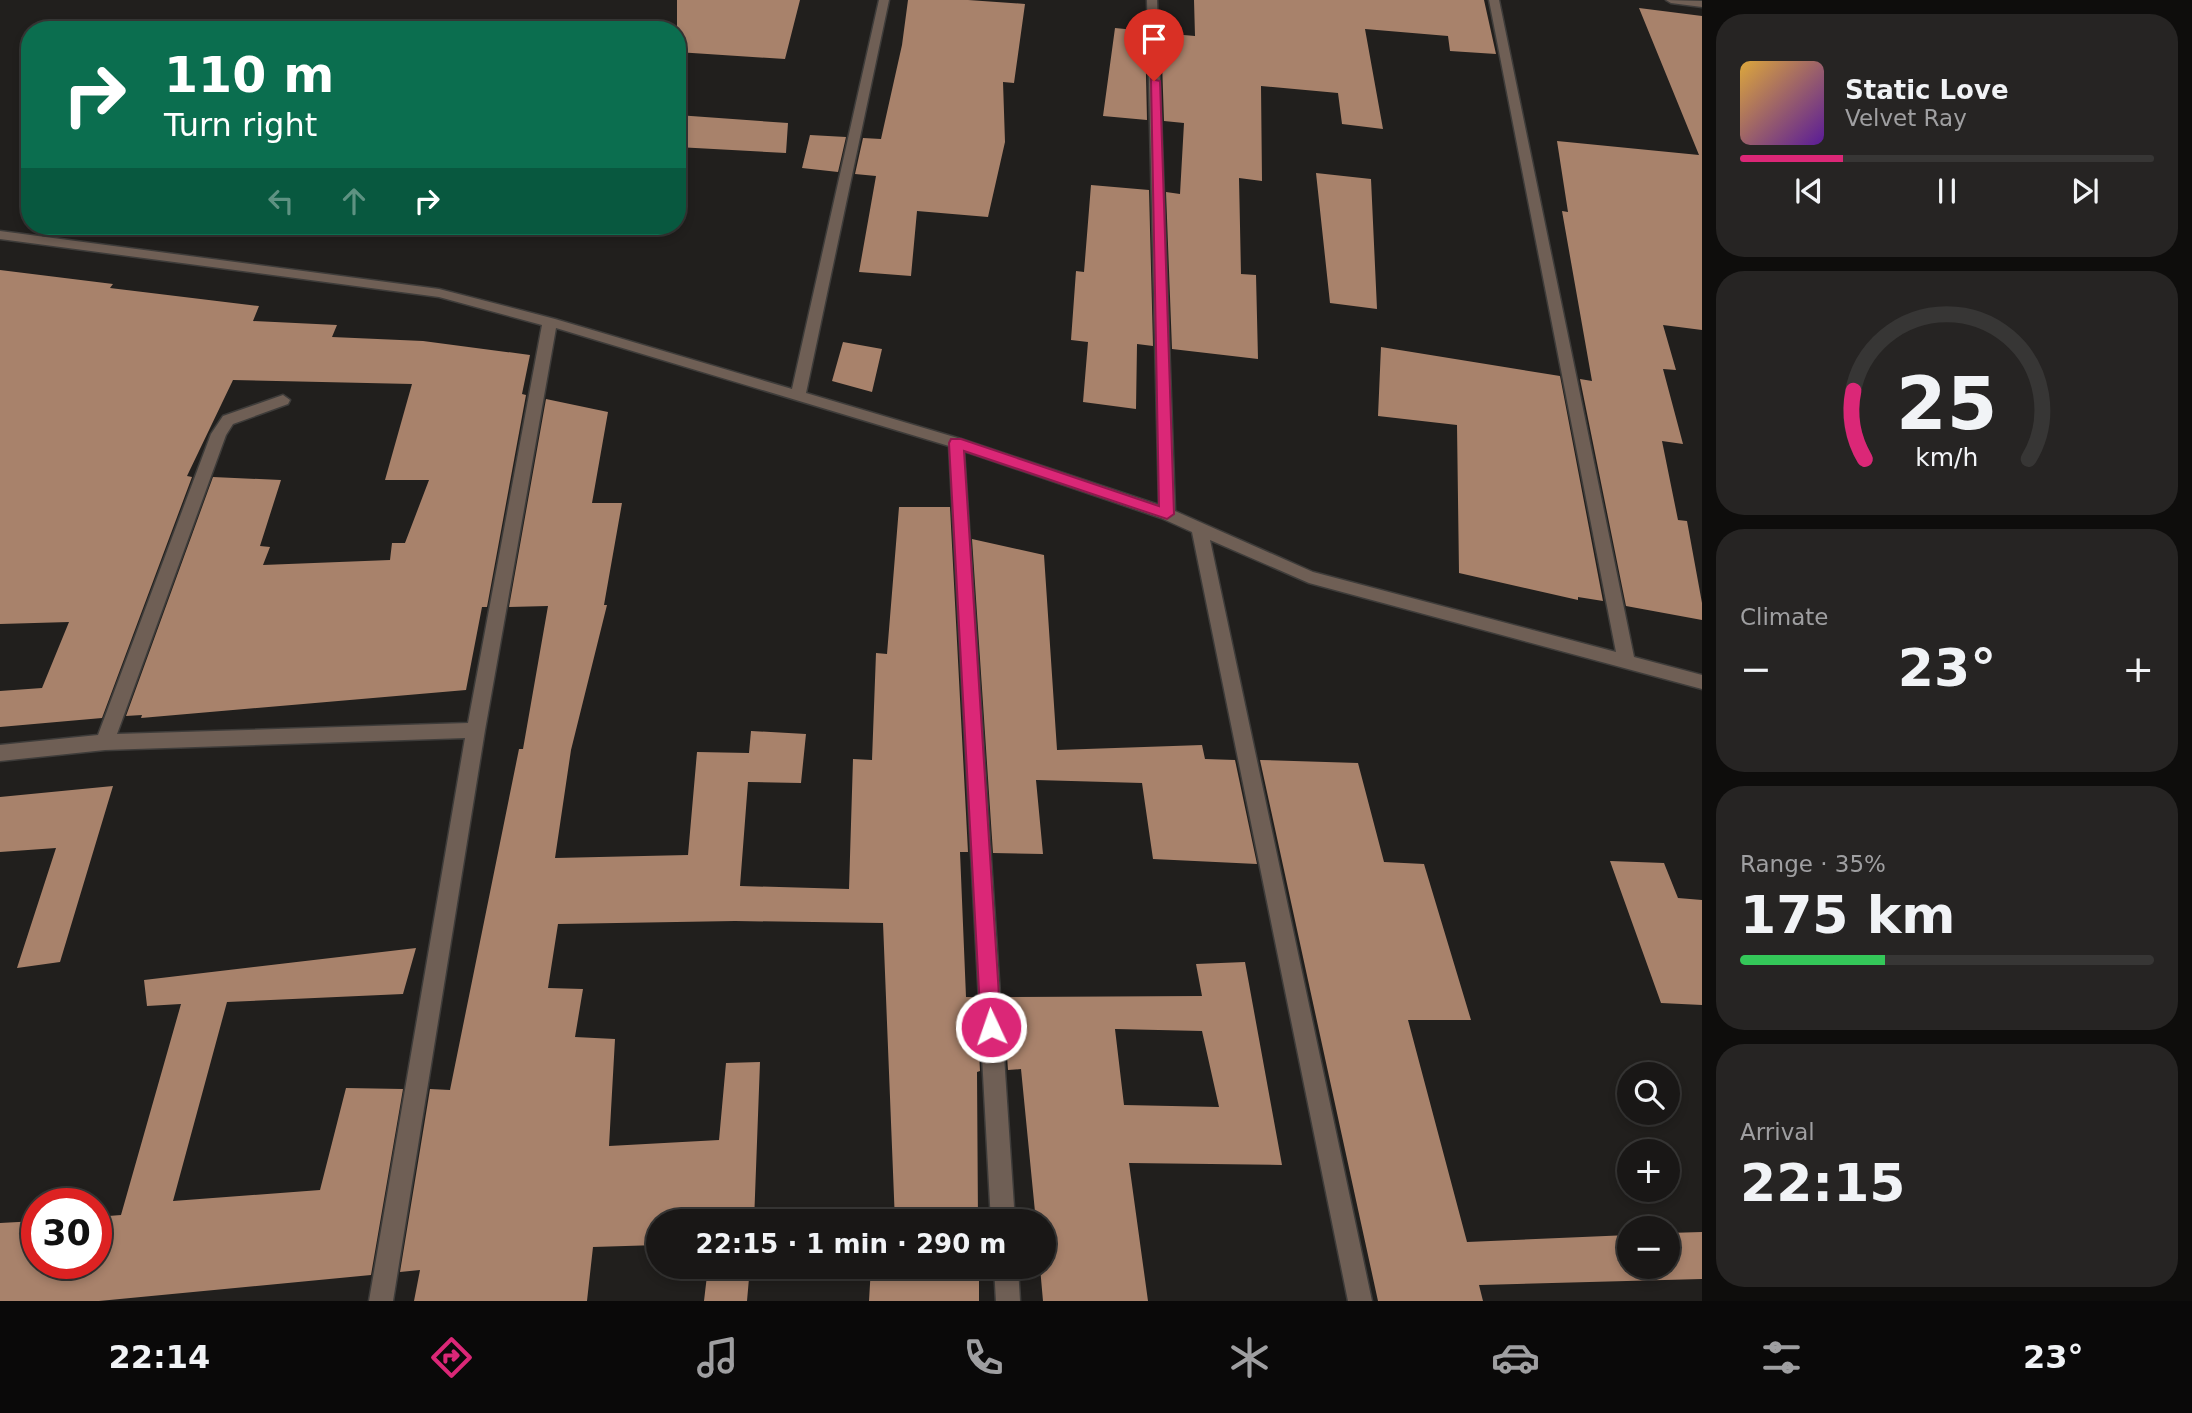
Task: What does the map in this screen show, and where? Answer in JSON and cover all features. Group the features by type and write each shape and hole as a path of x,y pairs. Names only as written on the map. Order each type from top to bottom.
{"street":[{"path":"798,394 884,0"},
{"path":"1152,0 1167,514"},
{"path":"1494,0 1626,660"},
{"path":"1671,0 1702,4"},
{"path":"0,234 439,293 550,322 956,443 1167,514 1309,577 1702,682"},
{"path":"380,1301 476,730 550,322"},
{"path":"105,742 219,434 228,420 283,400"},
{"path":"956,443 1002,1209"},
{"path":"1199,528 1360,1301"},
{"path":"0,753 105,742 476,730"},
{"path":"1007,1279 1008,1301"}],"building":[{"path":"677,0 800,0 785,59 686,53 686,21 677,21"},
{"path":"908,0 1025,4 1014,83 1003,82 1005,142 988,217 917,211 911,276 859,272 876,176 855,174 863,138 881,139 902,45"},
{"path":"1194,0 1484,0 1496,54 1450,51 1448,36 1365,29 1383,129 1342,124 1338,93 1261,86 1262,181 1239,178 1241,274 1256,275 1258,359 1172,349 1166,192 1180,194 1184,123 1164,121 1161,33 1195,36"},
{"path":"1639,8 1702,16 1702,330 1663,325 1676,370 1663,369 1683,444 1662,441 1678,520 1687,521 1702,603 1702,620 1626,606 1580,379 1592,381 1562,211 1568,212 1557,141 1699,155"},
{"path":"1115,28 1145,31 1147,120 1103,116"},
{"path":"686,116 788,123 786,153 686,147"},
{"path":"810,135 846,137 838,172 802,168"},
{"path":"1316,173 1371,179 1377,309 1330,303"},
{"path":"1091,185 1149,190 1153,346 1137,344 1136,409 1083,402 1088,342 1071,340 1076,271 1084,272"},
{"path":"0,270 113,284 110,288 259,306 253,321 337,325 332,337 423,341 530,355 522,394 526,395 487,607 482,607 466,690 141,718 142,715 126,716 213,477 281,480 260,546 270,547 263,565 390,560 392,543 405,543 429,480 385,480 412,384 233,380 187,476 192,477 102,718 0,727 0,691 42,688 69,622 0,624"},
{"path":"843,342 882,349 872,392 832,381"},
{"path":"1381,347 1560,376 1603,601 1578,597 1578,600 1459,573 1457,425 1378,416"},
{"path":"546,399 608,412 592,503 622,503 604,605 607,605 571,750 555,858 688,855 697,752 749,753 751,731 806,734 801,783 748,782 740,886 849,889 853,759 872,760 876,653 887,654 899,507 950,507 968,852 960,852 966,997 976,997 980,1071 977,1072 978,1209 894,1209 883,923 735,921 558,924 548,988 583,989 575,1037 615,1039 609,1146 719,1140 726,1063 760,1062 754,1209 646,1209 646,1245 593,1247 587,1301 414,1301 420,1270 400,1272 430,1089 450,1090 519,749 523,749 548,606 509,607"},
{"path":"972,539 1044,555 1057,750 1202,745 1205,759 1235,760 1257,864 1153,859 1142,783 1036,780 1043,854 993,853"},
{"path":"1260,760 1358,763 1384,862 1424,864 1471,1020 1408,1020 1467,1242 1617,1236 1617,1279 1680,1279 1680,1233 1702,1232 1702,1279 1479,1285 1483,1301 1378,1301"},
{"path":"113,786 60,962 17,968 56,848 0,852 0,797"},
{"path":"1610,861 1664,863 1678,898 1702,900 1702,1005 1661,1003"},
{"path":"416,948 403,994 227,1002 173,1201 320,1190 346,1088 403,1089 371,1275 99,1301 0,1301 0,1223 21,1222 21,1279 112,1279 112,1216 121,1215 181,1004 147,1006 144,980"},
{"path":"1245,962 1282,1165 1129,1163 1148,1301 1043,1301 1041,1279 1056,1279 1056,1209 1035,1209 1021,1069 1008,1070 1003,997 1202,996 1196,964","holes":["1115,1029 1202,1031 1219,1107 1124,1105"]},
{"path":"707,1279 749,1279 747,1301 704,1301"},
{"path":"870,1279 979,1279 979,1301 869,1301"}],"route":[{"path":"991,1027 956,443 1167,514 1154,81"}]}
